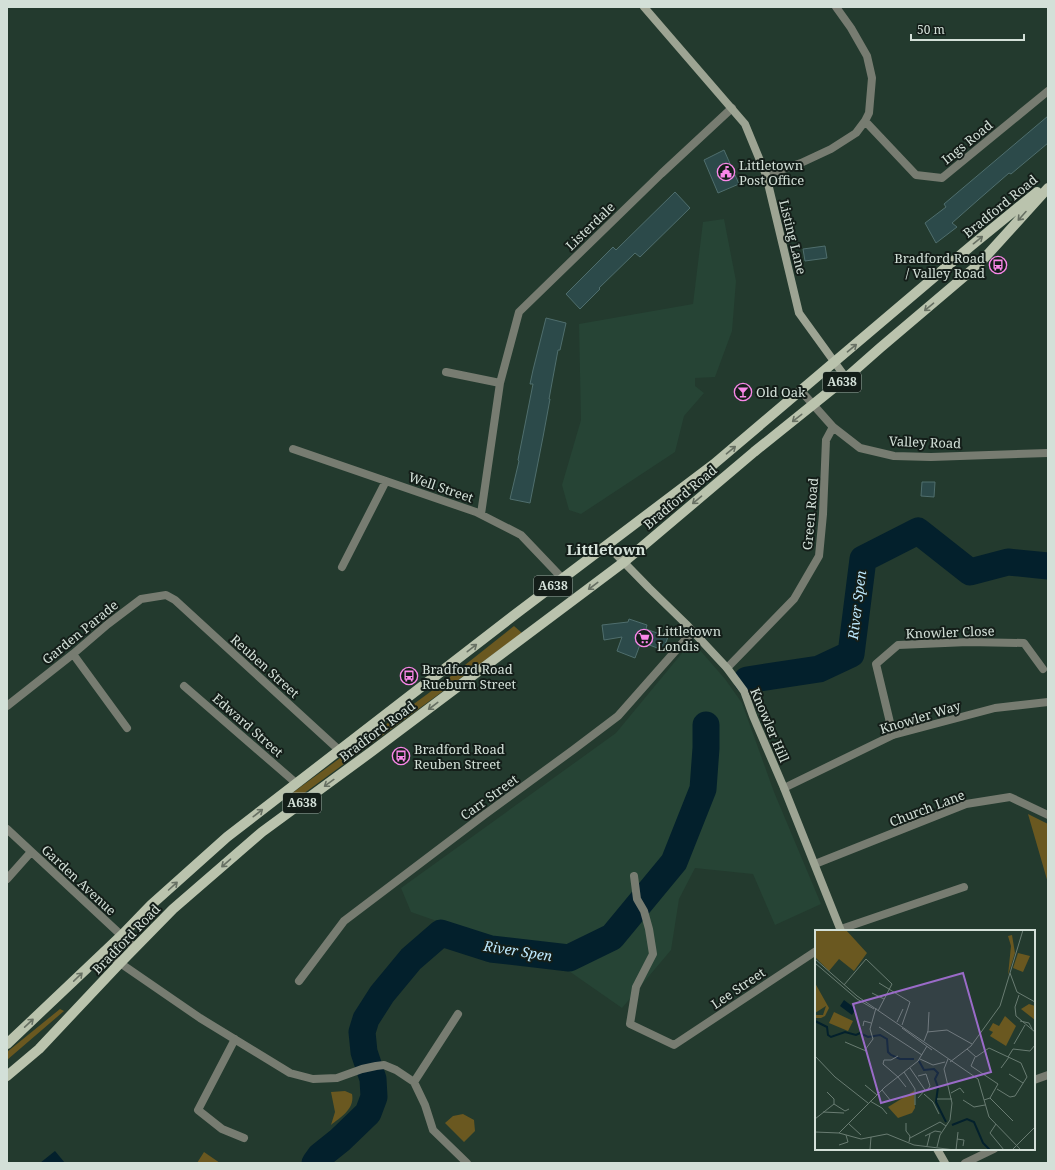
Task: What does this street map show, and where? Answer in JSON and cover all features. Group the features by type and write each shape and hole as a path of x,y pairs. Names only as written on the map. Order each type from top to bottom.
{"main road":[{"name":"Bradford Road","path":"7,1044 121,936 151,905 227,837 562,578 714,464 971,246 1048,183"},
{"name":"Bradford Road","path":"7,1076 39,1049 173,909 262,832 624,562 754,452 814,405 979,264 1048,188"}],"street":[{"name":"Listing Lane","path":"644,7 745,124 766,175 799,313 846,378"},
{"path":"766,175 801,163 831,149 856,133 868,113 872,78 867,56 851,28 836,7"},
{"name":"Ings Road","path":"864,121 916,175 942,178 1048,91"},
{"name":"Listerdale","path":"481,514 500,383 519,312 661,174 732,108"},
{"path":"446,372 500,383"},
{"name":"Valley Road","path":"801,391 833,427 860,448 894,456 931,457 1048,453"},
{"name":"Green Road","path":"727,668 794,599 819,556 823,514 826,440 833,427"},
{"name":"Well Street","path":"293,449 481,514 521,535 562,578"},
{"path":"342,566 386,481"},
{"name":"Knowler Hill","path":"607,545 693,631 727,668 744,690 753,716 784,788 841,930"},
{"name":"Garden Parade","path":"7,706 73,654 108,624 142,599 166,595 175,600"},
{"name":"Reuben Street","path":"175,600 339,750"},
{"name":"Carr Street","path":"299,981 344,921 618,716 693,631"},
{"name":"Knowler Close","path":"893,735 876,664 898,645 968,642 1024,643 1043,668"},
{"path":"73,654 127,728"},
{"name":"Edward Street","path":"184,686 296,783"},
{"name":"Knowler Way","path":"784,788 893,735 995,708 1048,702"},
{"name":"Church Lane","path":"815,864 966,804 1010,797 1048,815"},
{"name":"Garden Avenue","path":"7,829 135,948"},
{"path":"7,879 31,852"},
{"name":"Lee Street","path":"634,876 637,899 644,911 649,929 653,954 636,987 630,1024 674,1045 815,952"},
{"path":"841,930 964,887"},
{"path":"104,951 200,1018 290,1073 313,1079 337,1078 362,1069 384,1065 396,1070 414,1082 425,1105 433,1130 467,1163"},
{"path":"414,1082 458,1014"},
{"path":"235,1040 198,1110 222,1129 244,1138"},
{"path":"1035,1080 1048,1075"},
{"path":"938,1150 945,1163"},
{"path":"965,1163 992,1150"}],"shaded area":[{"path":"724,219 736,281 732,331 715,377 695,378 695,386 704,393 684,416 675,452 581,514 569,510 562,485 581,420 579,324 693,304 703,222"},
{"path":"514,626 522,633 295,800 291,794 441,684"},
{"path":"692,641 725,679 742,703 774,792 821,904 775,925 753,874 695,868 679,899 671,950 622,1008 566,969 528,948 451,926 411,912 401,888 616,733"},
{"path":"1028,814 1048,824 1048,883"},
{"path":"60,1009 64,1011 7,1060 7,1052"},
{"path":"345,1091 352,1094 351,1104 343,1116 331,1125 335,1112 331,1092"},
{"path":"463,1114 474,1120 475,1131 464,1142 445,1123 453,1116"},
{"path":"204,1152 220,1163 197,1163"}],"water":[{"path":"55,1151 65,1163 40,1163"}],"building":[{"path":"1048,116 1048,143 1011,174 1009,173 952,223 957,227 936,243 925,223 946,207 944,204"},
{"path":"724,150 739,184 718,193 704,160"},
{"path":"675,192 690,208 640,257 635,253 580,309 566,294 613,247 616,250"},
{"path":"825,246 827,258 805,261 803,249"},
{"path":"546,318 566,323 560,350 558,350 530,503 510,499 519,461 533,384 530,384"},
{"path":"922,482 935,482 934,497 921,496"},
{"name":"Littletown Londis","path":"629,619 647,625 646,629 668,637 663,650 641,642 635,658 617,651 622,637 604,640 602,625 628,622"}],"waterway":[{"name":"River Spen","path":"747,680 819,669 851,654 863,559 918,531 970,572 1008,562 1048,566"},
{"name":"River Spen","path":"315,1163 320,1156 340,1140 368,1113 374,1097 373,1079 364,1052 362,1032 366,1019 382,994 411,959 441,933 491,949 569,958 612,937 674,862 703,789 706,725"}],"place":[{"name":"Littletown Post Office","path":"726,172"},
{"name":"Bradford Road / Valley Road","path":"998,265"},
{"name":"Old Oak","path":"743,392"},
{"name":"Littletown Londis","path":"644,638"},
{"name":"Bradford Road Rueburn Street","path":"409,676"},
{"name":"Bradford Road Reuben Street","path":"401,756"}],"district":[{"name":"Littletown","path":"606,550"}]}
